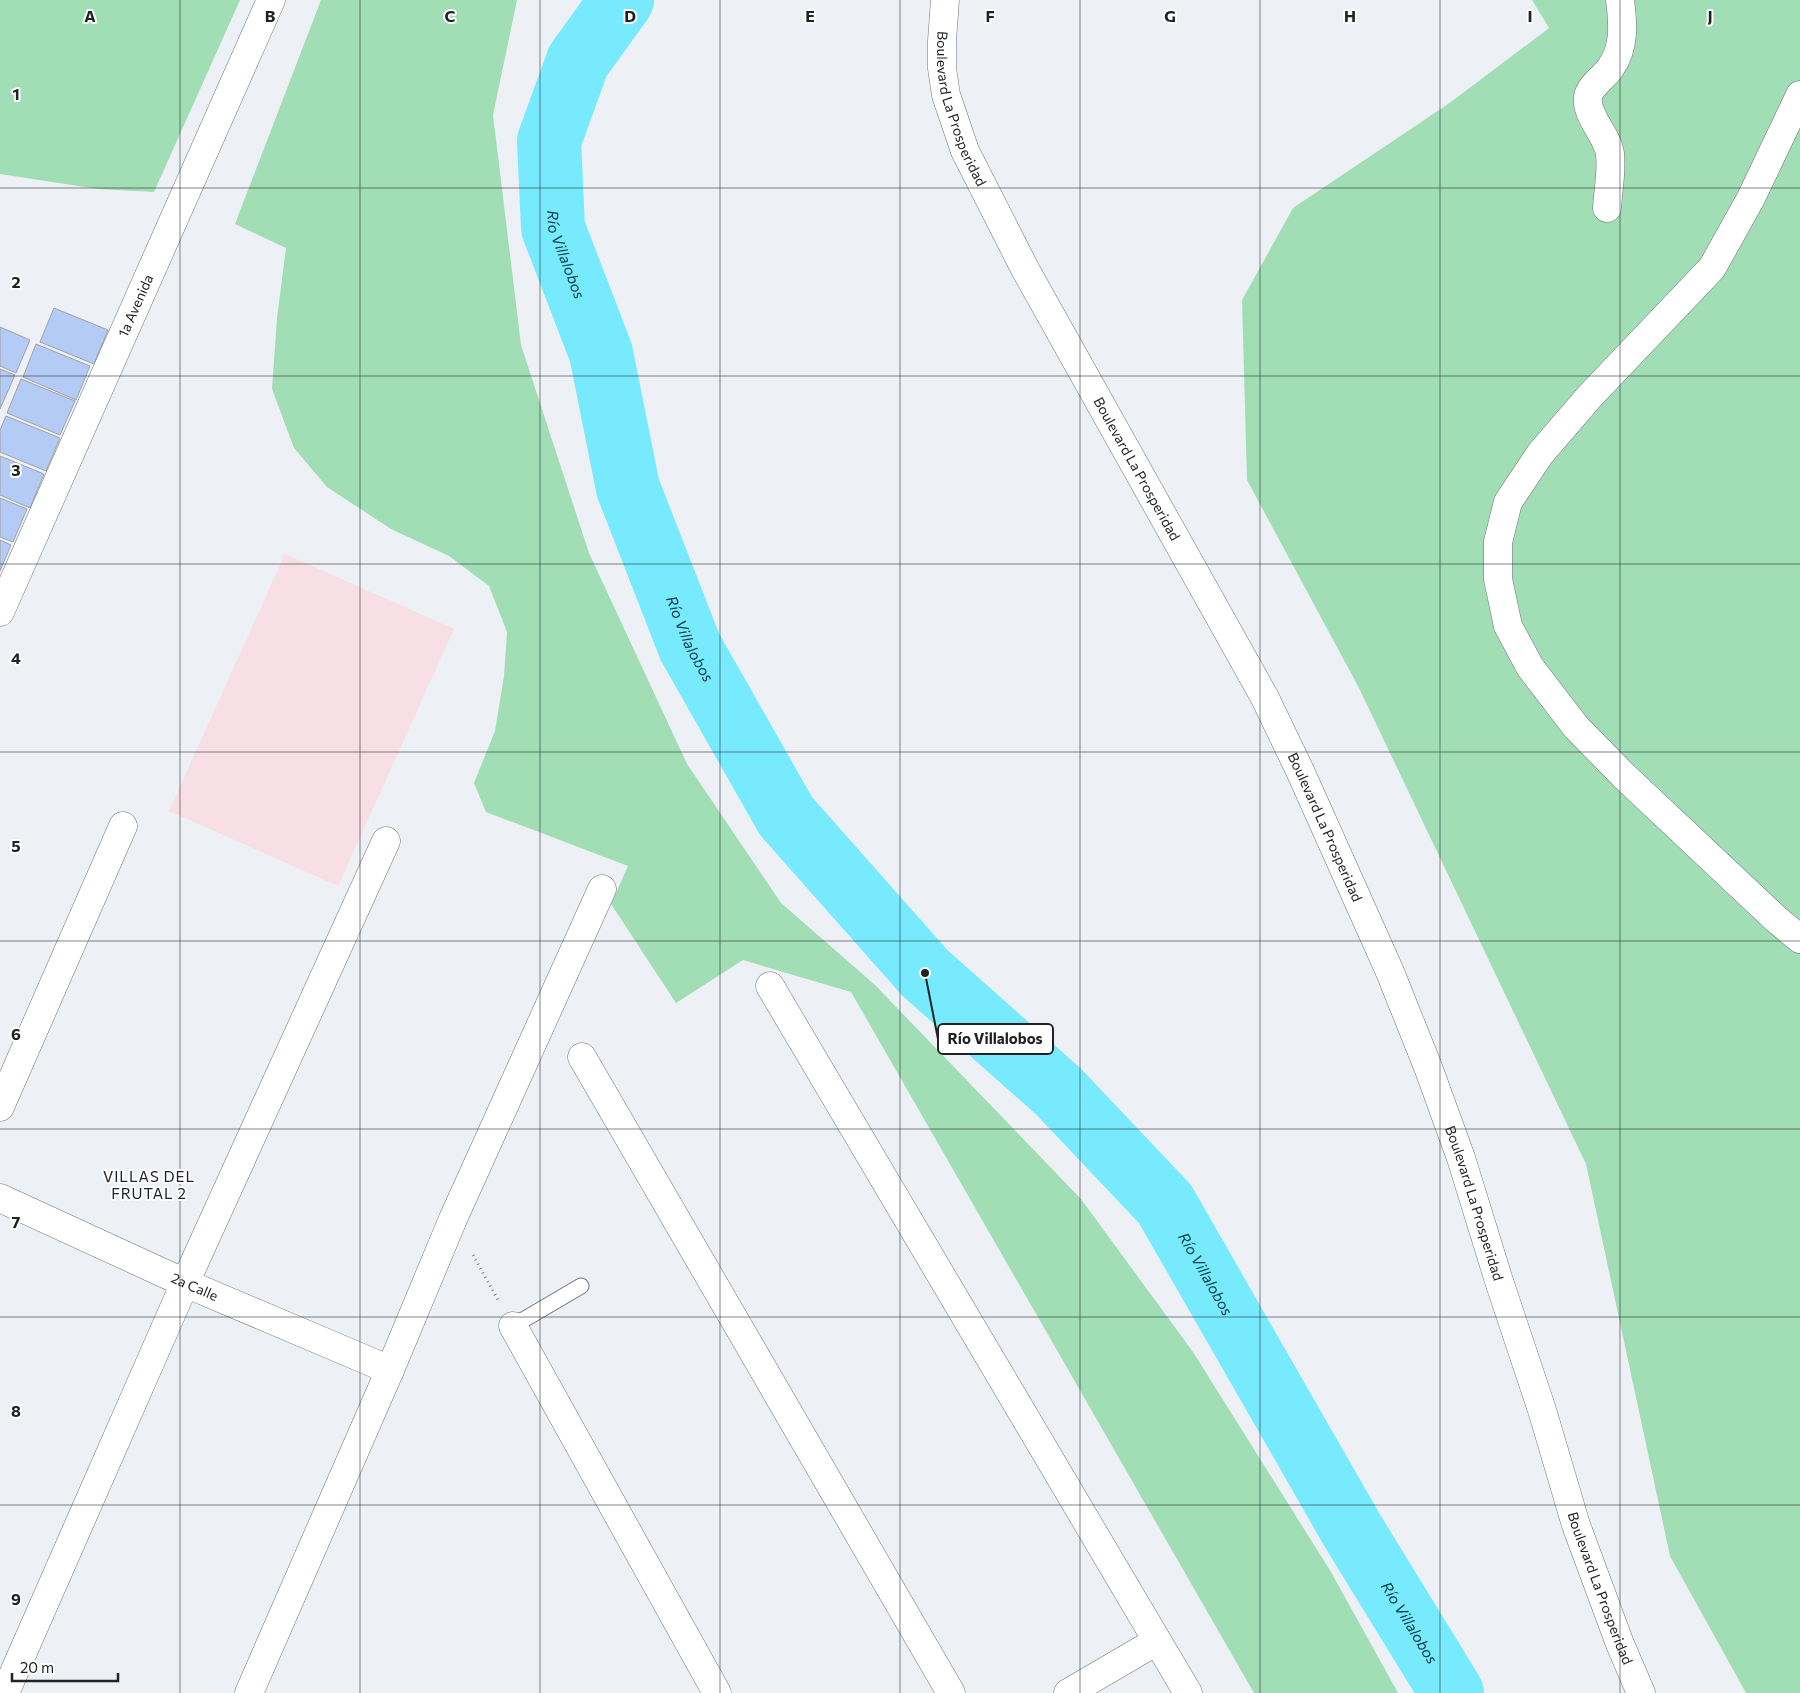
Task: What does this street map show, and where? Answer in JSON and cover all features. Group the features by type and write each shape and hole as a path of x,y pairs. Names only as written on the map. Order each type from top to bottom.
{"street":[{"name":"1a Avenida","path":"0,612 272,0"},
{"name":"Boulevard La Prosperidad","path":"945,0 942,68 946,95 965,151 1021,261 1265,698 1302,773 1390,972 1428,1067 1461,1158 1542,1410 1576,1525 1606,1608 1641,1693"},
{"path":"1607,208 1610,153 1589,107 1588,98 1592,89 1612,66 1619,50 1623,29 1620,0"},
{"path":"1800,95 1751,198 1712,268 1558,432 1540,454 1508,502 1498,542 1498,579 1508,626 1530,667 1576,727 1624,776 1776,919 1800,939"},
{"path":"0,1107 123,826"},
{"path":"5,1693 185,1284 386,841"},
{"path":"249,1693 390,1370 453,1219 602,889"},
{"path":"770,986 1188,1693"},
{"path":"582,1057 951,1693"},
{"name":"2a Calle","path":"0,1198 185,1284 390,1370"},
{"path":"513,1326 717,1693"},
{"path":"1068,1693 1157,1641"}],"lane":[{"path":"513,1326 581,1286"}],"path":[{"path":"453,1219 513,1326"}],"shaded area":[{"path":"285,554 454,629 338,886 169,811"}],"green space":[{"path":"0,0 240,0 154,192 98,189 0,174"},
{"path":"321,0 517,0 493,115 521,345 589,553 687,764 781,903 874,984 1081,1199 1193,1352 1331,1572 1398,1693 1254,1693 851,992 743,960 676,1003 611,904 628,866 486,812 474,783 495,731 504,676 507,632 489,586 449,556 391,529 327,487 294,448 272,389 277,318 286,248 235,224"},
{"path":"1532,0 1800,0 1800,1693 1746,1693 1670,1556 1586,1164 1359,688 1247,480 1242,300 1293,208 1451,102 1549,28"}],"building":[{"path":"54,308 108,330 94,364 40,342"},
{"path":"0,327 30,340 16,373 0,366"},
{"path":"36,344 90,366 76,400 23,377"},
{"path":"0,369 15,375 0,409"},
{"path":"21,379 75,401 60,435 7,413"},
{"path":"6,416 60,438 46,471 0,452 0,430"},
{"path":"0,456 44,474 30,508 0,495"},
{"path":"0,498 27,509 13,542 0,537"},
{"path":"0,540 11,545 0,571"}],"waterway":[{"name":"Río Villalobos","path":"622,0 578,61 549,141 553,228 601,353 628,488 690,647 786,816 925,973 1059,1092 1165,1204 1352,1530 1452,1693"}],"place":[{"name":"Río Villalobos","path":"925,973"}],"district":[{"name":"VILLAS DEL FRUTAL 2","path":"149,1186"}]}
